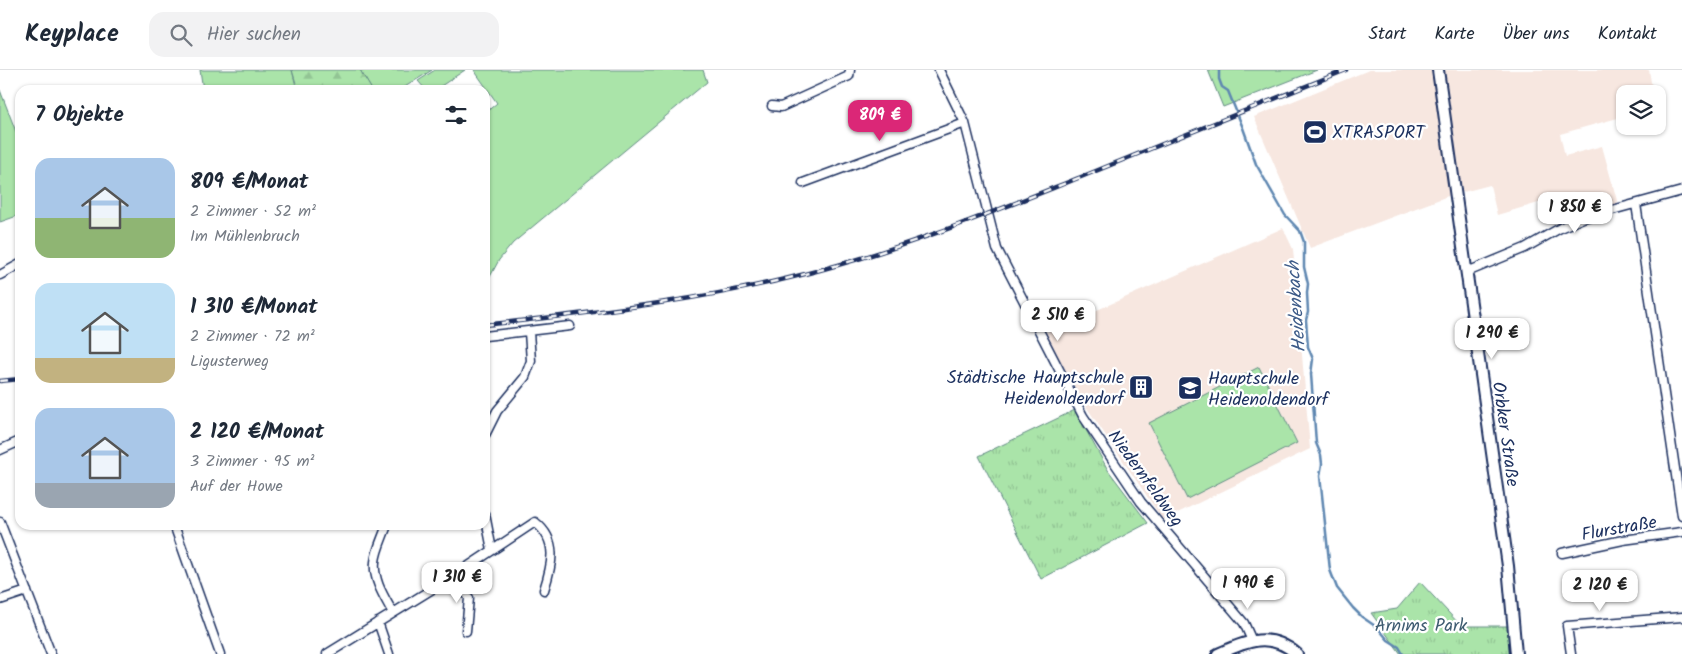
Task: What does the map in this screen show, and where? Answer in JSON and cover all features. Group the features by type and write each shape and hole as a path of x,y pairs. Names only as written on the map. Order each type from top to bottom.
{"street":[{"path":"772,106 782,107 850,76 850,70"},
{"name":"Niedernfeldweg","path":"940,70 965,123 997,249 1083,416 1141,502 1244,622 1252,641"},
{"name":"Orbker Straße","path":"1438,70 1508,566 1516,654"},
{"path":"803,182 965,123"},
{"path":"1466,272 1525,248 1562,227 1583,218 1682,191"},
{"path":"1636,204 1682,516"},
{"path":"0,275 15,267"},
{"path":"490,336 570,326"},
{"path":"490,426 498,411 525,377 531,361 529,332"},
{"path":"0,450 15,442"},
{"path":"0,522 51,654"},
{"path":"327,654 455,575 535,522 542,527 552,548 551,568 544,590"},
{"path":"176,530 220,654"},
{"path":"385,530 375,562 376,576 380,589 393,613"},
{"path":"488,530 492,550"},
{"name":"Flurstraße","path":"1562,553 1623,540 1682,532"},
{"path":"455,575 469,598 466,631"},
{"path":"0,600 27,591"},
{"path":"1571,654 1567,626 1682,616"},
{"path":"378,622 389,654"},
{"path":"1218,654 1252,641 1270,640 1288,646 1297,654"}],"shaded area":[{"path":"1369,70 1649,70 1652,85 1616,85 1616,118 1560,134 1565,156 1602,146 1618,204 1578,216 1573,193 1497,215 1490,185 1448,196 1310,248 1254,117"},
{"name":"Hauptschule Heidenoldendorf","path":"1283,228 1293,249 1310,449 1163,520 1083,402 1045,333"}],"green space":[{"path":"200,70 292,70 296,85 202,85"},
{"path":"292,70 360,70 369,85 296,85"},
{"path":"360,70 432,70 408,85 369,85"},
{"path":"435,70 465,70 442,85 422,85 418,81"},
{"path":"474,70 703,70 707,82 513,243 499,260 490,277 490,109 497,103 490,93 490,85 484,85"},
{"path":"1208,70 1317,70 1223,107"},
{"path":"0,90 15,129 15,217 0,222"},
{"path":"1259,367 1297,443 1187,499 1149,423"},
{"path":"1075,410 1108,470 1148,523 1041,579 979,456"},
{"name":"Arnims Park","path":"1420,582 1461,626 1508,626 1512,654 1401,654 1371,613 1397,609"}],"waterway":[{"name":"Heidenbach","path":"1219,70 1219,79 1222,87 1228,91 1256,164 1285,215 1300,231 1304,242 1304,267 1308,284 1308,312 1306,320 1308,347 1313,359 1311,374 1316,443 1321,455 1322,464 1320,476 1330,570 1337,588 1353,608 1378,628 1388,640 1399,647 1403,654"}],"railway":[{"path":"490,324 612,310 696,297 779,280 854,261 984,215 1346,70"},
{"path":"0,381 15,380"}],"place":[{"name":"XTRASPORT","path":"1315,132"},
{"name":"Städtische Hauptschule Heidenoldendorf","path":"1141,387"},
{"name":"Hauptschule Heidenoldendorf","path":"1190,388"}]}
